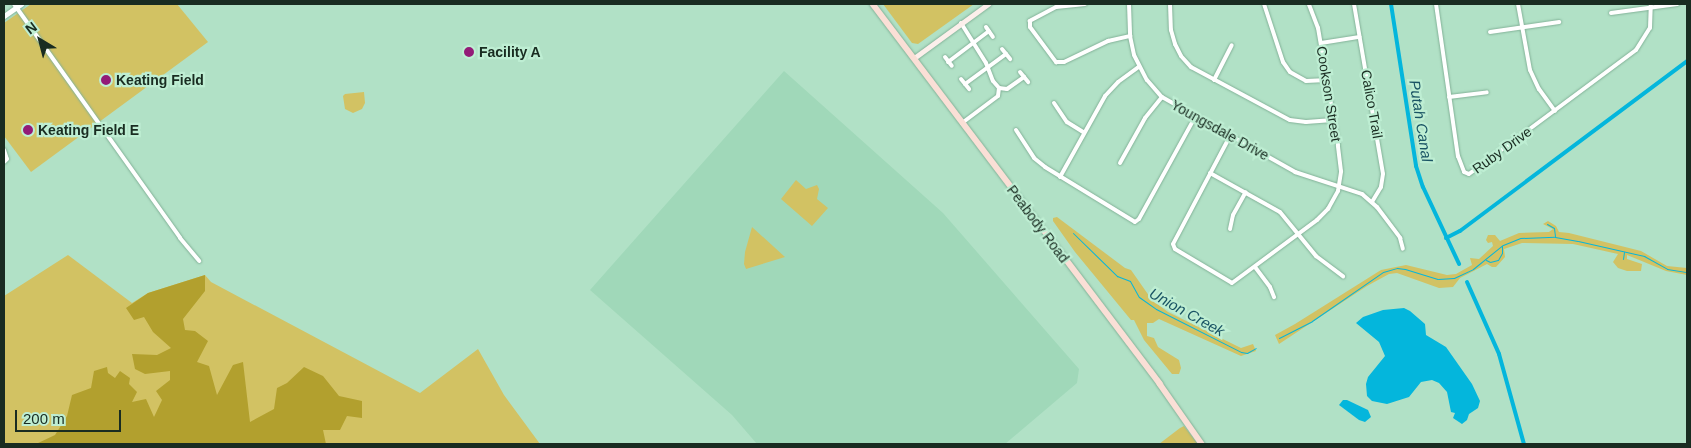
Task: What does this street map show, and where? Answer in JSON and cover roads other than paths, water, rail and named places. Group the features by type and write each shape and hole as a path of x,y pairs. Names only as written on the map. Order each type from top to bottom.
{"main road":[{"name":"Peabody Road","path":"873,4 1165,392 1202,444"},
{"path":"914,58 988,4"}],"street":[{"path":"1085,4 1056,7 1030,21 1030,27 1056,62 1064,62 1108,41 1130,36"},
{"name":"Youngsdale Drive","path":"1129,4 1130,36 1139,67 1162,97 1194,117 1304,176 1362,194 1372,202"},
{"path":"1170,4 1171,30 1178,50 1191,67 1290,120 1306,122 1333,120"},
{"path":"1264,4 1283,62 1290,72 1306,81 1327,80"},
{"name":"Cookson Street","path":"1309,4 1317,21 1321,43 1341,165 1339,186"},
{"name":"Calico Trail","path":"1354,4 1384,174 1381,187 1372,202"},
{"name":"Ruby Drive","path":"1436,4 1458,156 1463,170 1468,174 1636,50 1650,28 1651,6"},
{"path":"1518,4 1530,70 1539,89 1555,111"},
{"path":"1610,13 1677,4"},
{"path":"4,16 17,5 180,238 199,261"},
{"path":"1490,32 1559,22"},
{"path":"961,23 970,35 972,44 987,68 992,81 999,88 1008,89 1024,77"},
{"path":"986,26 993,36"},
{"path":"948,62 989,31"},
{"path":"1321,43 1360,37"},
{"path":"1214,80 1232,45"},
{"path":"1002,49 1010,59"},
{"path":"965,84 1006,54"},
{"path":"945,57 952,66"},
{"path":"1060,177 1083,132 1108,92 1139,67"},
{"path":"1020,72 1028,82"},
{"path":"961,79 969,89"},
{"path":"962,123 998,96 999,88"},
{"path":"1449,97 1487,92"},
{"path":"1120,163 1145,118 1162,97"},
{"path":"1054,103 1063,118 1083,132"},
{"path":"1016,130 1034,158 1060,177 1132,222 1136,222 1194,117"},
{"path":"1230,136 1173,241 1173,247 1229,282 1236,280 1255,267 1328,209 1339,186"},
{"path":"4,150 5,160"},
{"path":"1210,173 1280,212 1316,256 1344,276"},
{"path":"1230,229 1233,215 1246,192"},
{"path":"1372,202 1400,238 1403,249"},
{"path":"1255,267 1270,287 1274,297"}],"water":[{"path":"1404,308 1425,324 1426,335 1446,347 1472,384 1480,401 1478,408 1469,414 1467,420 1462,424 1453,418 1455,413 1451,412 1447,392 1439,383 1432,380 1421,382 1409,397 1387,404 1372,401 1367,396 1366,384 1368,377 1385,356 1379,342 1356,323 1363,317 1383,310"},
{"path":"1343,400 1368,410 1371,417 1365,422 1359,420 1339,405"}],"waterway":[{"name":"Putah Canal","path":"1391,4 1416,166 1423,187 1459,264"},
{"path":"1446,238 1460,231 1687,61"},
{"path":"1547,224 1554,228 1555,236"},
{"name":"Union Creek","path":"1073,233 1117,276 1130,281 1139,297 1156,309 1241,352 1247,353 1256,348"},
{"path":"1279,338 1312,321 1383,272 1397,268 1438,279 1454,278 1473,269 1503,245 1520,238 1555,237 1578,241 1644,256 1667,269 1687,272"},
{"path":"1486,260 1490,262 1498,260 1502,253 1502,246"},
{"path":"1623,259 1624,252"},
{"path":"1467,282 1499,354 1524,444"}],"place":[{"name":"Facility A","path":"469,52"},
{"name":"Keating Field","path":"106,80"},
{"name":"Keating Field E","path":"28,130"}]}
